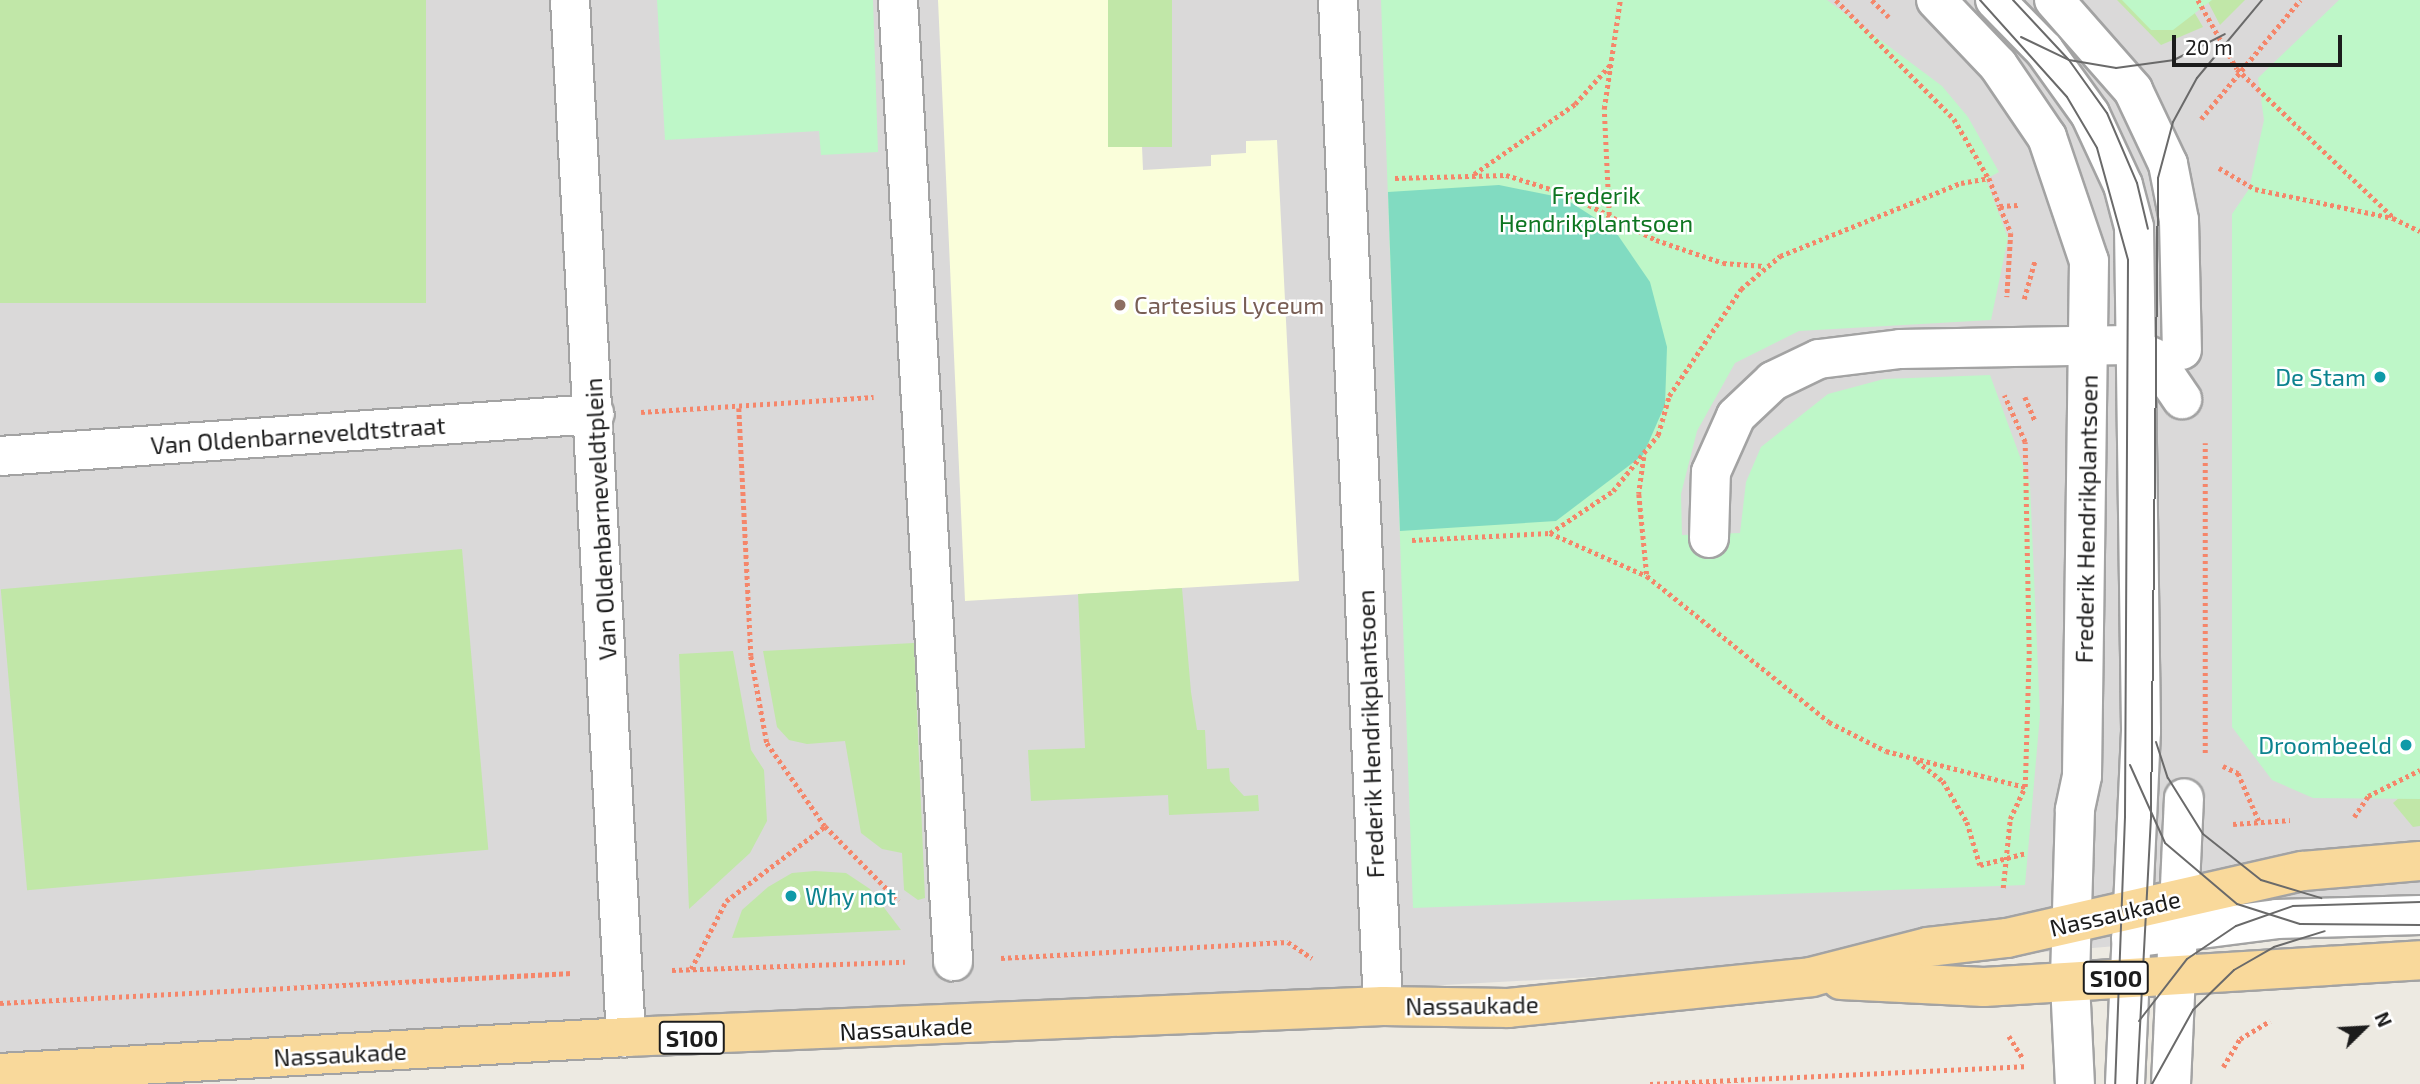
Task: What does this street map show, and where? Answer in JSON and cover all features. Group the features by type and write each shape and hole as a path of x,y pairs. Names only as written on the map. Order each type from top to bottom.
{"main road":[{"name":"Nassaukade","path":"0,1073 626,1037 1383,1006 1508,1008 1811,977 1928,947 2007,938 2072,920 2132,923 2178,914 2347,865 2420,861"},
{"name":"Nassaukade","path":"1811,977 1942,988 2070,983 2420,960"}],"street":[{"name":"Van Oldenbarneveldtplein","path":"570,0 595,414 626,1037"},
{"path":"898,0 951,947"},
{"name":"Frederik Hendrikplantsoen","path":"1338,0 1383,1006"},
{"name":"Frederik Hendrikplantsoen","path":"1936,0 2012,83 2047,137 2086,243 2089,347 2082,776 2075,810 2070,983 2075,1084"},
{"path":"1995,0 2069,82 2110,153 2134,227 2140,349 2141,731 2125,1084"},
{"path":"2054,0 2133,90 2166,157 2179,220 2182,349"},
{"path":"1709,538 1707,496 1718,448 1746,404 1781,376 1819,359 1872,351 2089,347 2140,349 2182,399"},
{"name":"Van Oldenbarneveldtstraat","path":"0,456 595,414"},
{"path":"2171,1084 2184,798"},
{"name":"Nassaukade","path":"2178,914 2420,915"}],"path":[{"path":"1609,216 1604,109 1620,0"},
{"path":"1836,0 1936,100 1982,160 2011,233 2011,274 1998,350 2007,412 2025,442 2025,787 2010,820 2008,854"},
{"path":"2198,0 2238,69 2393,218"},
{"path":"2196,125 2238,69 2300,0"},
{"path":"1473,175 1575,103 1611,63"},
{"path":"1346,180 1473,175 1532,182 1723,263 1764,266"},
{"path":"1647,576 1639,494 1644,456 1669,396 1741,289 1764,266 1961,183"},
{"path":"2255,189 2393,218 2420,231"},
{"path":"595,414 739,408 920,393"},
{"path":"739,408 751,656 766,743 825,826 906,908 951,947"},
{"path":"1549,533 1613,491 1644,456"},
{"path":"1364,542 1549,533 1647,576 1829,722 1914,759 2025,787"},
{"path":"2205,757 2238,773 2259,821"},
{"path":"1914,759 1942,781 1967,822 1980,864"},
{"path":"2347,865 2346,836 2368,796 2420,770"},
{"path":"691,969 726,901 825,826"},
{"path":"0,1003 691,969 951,947 1288,942 1320,963"},
{"path":"2221,1072 2240,1039 2283,1017"},
{"path":"1650,1084 2026,1066"}],"shaded area":[{"path":"0,0 2420,0 2420,921 2019,954 0,1063"},
{"name":"Cartesius Lyceum","path":"938,0 1108,0 1115,147 1142,146 1143,170 1211,166 1211,155 1246,153 1246,141 1277,140 1299,581 965,601"}],"green space":[{"path":"0,0 426,0 426,303 0,303"},
{"path":"657,0 873,0 878,152 821,155 819,131 665,140"},
{"path":"1108,0 1172,0 1172,147 1108,147"},
{"name":"Frederik Hendrikplantsoen","path":"1381,0 1827,0 1942,86 1968,117 1999,172 1986,179 2008,238 1991,320 1799,331 1735,363 1697,431 1681,494 1682,535 1740,533 1746,482 1761,447 1828,394 1884,379 1990,375 2030,484 2040,715 2025,885 1413,908"},
{"path":"2117,0 2187,0 2203,27 2161,45"},
{"path":"2122,0 2212,0 2173,30 2151,30"},
{"path":"2207,0 2245,0 2220,25"},
{"path":"2339,0 2420,0 2420,799 2313,798 2272,780 2232,727 2232,214 2249,189 2264,120 2258,78"},
{"path":"1499,185 1564,198 1615,231 1650,282 1667,347 1665,405 1643,455 1556,521 1400,531 1388,192"},
{"path":"462,549 488,850 27,890 1,589"},
{"path":"1182,588 1191,692 1197,730 1205,730 1207,769 1229,768 1230,781 1244,796 1258,795 1259,811 1169,815 1168,795 1031,801 1028,750 1085,748 1078,594"},
{"path":"914,643 925,898 918,900 904,890 902,853 882,849 861,833 845,741 807,744 789,740 777,727 763,651"},
{"path":"733,651 751,750 764,770 767,821 750,853 689,909 679,654"},
{"path":"2420,780 2420,826 2413,827 2393,803"},
{"path":"792,873 846,873 870,889 901,930 732,938 742,910 768,887"}],"tram line":[{"path":"1980,0 2067,97 2097,148 2128,260 2125,817 2115,1084"},
{"path":"2013,0 2069,60 2107,113 2137,183 2148,229"},
{"path":"2137,1084 2151,819 2158,178 2173,122 2197,78 2262,0"},
{"path":"2021,37 2069,60 2116,68 2174,60 2225,34"},
{"path":"2156,742 2168,778 2203,834 2261,880 2321,898"},
{"path":"2130,765 2165,843 2237,904 2300,924 2420,925"},
{"path":"2139,1021 2187,959 2236,926 2293,906 2420,902"},
{"path":"2152,1084 2193,1010 2234,970 2274,947 2325,931"}],"place":[{"name":"Cartesius Lyceum","path":"1120,305"},
{"name":"De Stam","path":"2380,377"},
{"name":"Droombeeld","path":"2406,745"},
{"name":"Why not","path":"791,896"}]}
